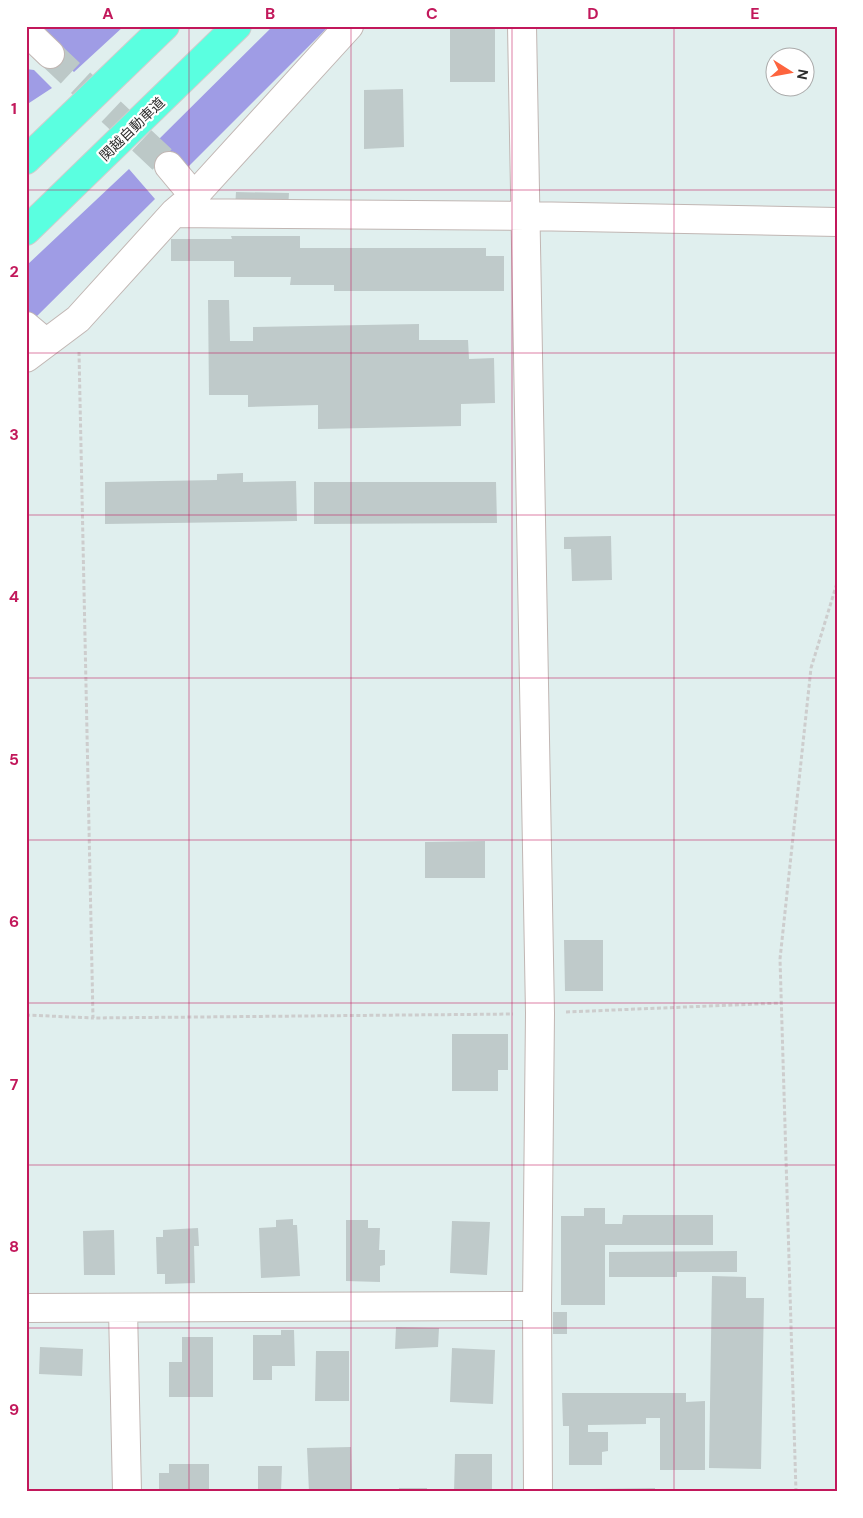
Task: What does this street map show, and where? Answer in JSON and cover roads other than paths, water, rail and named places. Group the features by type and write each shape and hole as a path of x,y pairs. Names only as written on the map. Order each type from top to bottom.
{"highway":[{"path":"26,160 165,26"},
{"name":"関越自動車道","path":"26,231 238,26"}],"street":[{"path":"33,342 78,319 349,26"},
{"path":"522,26 540,1013 537,1306 538,1492"},
{"path":"26,31 50,54"},
{"path":"168,166 184,205"},
{"path":"184,205 525,216 837,222"},
{"path":"26,1308 537,1306"},
{"path":"123,1309 127,1492"}],"tunnel":[{"path":"50,54 169,166"}]}
